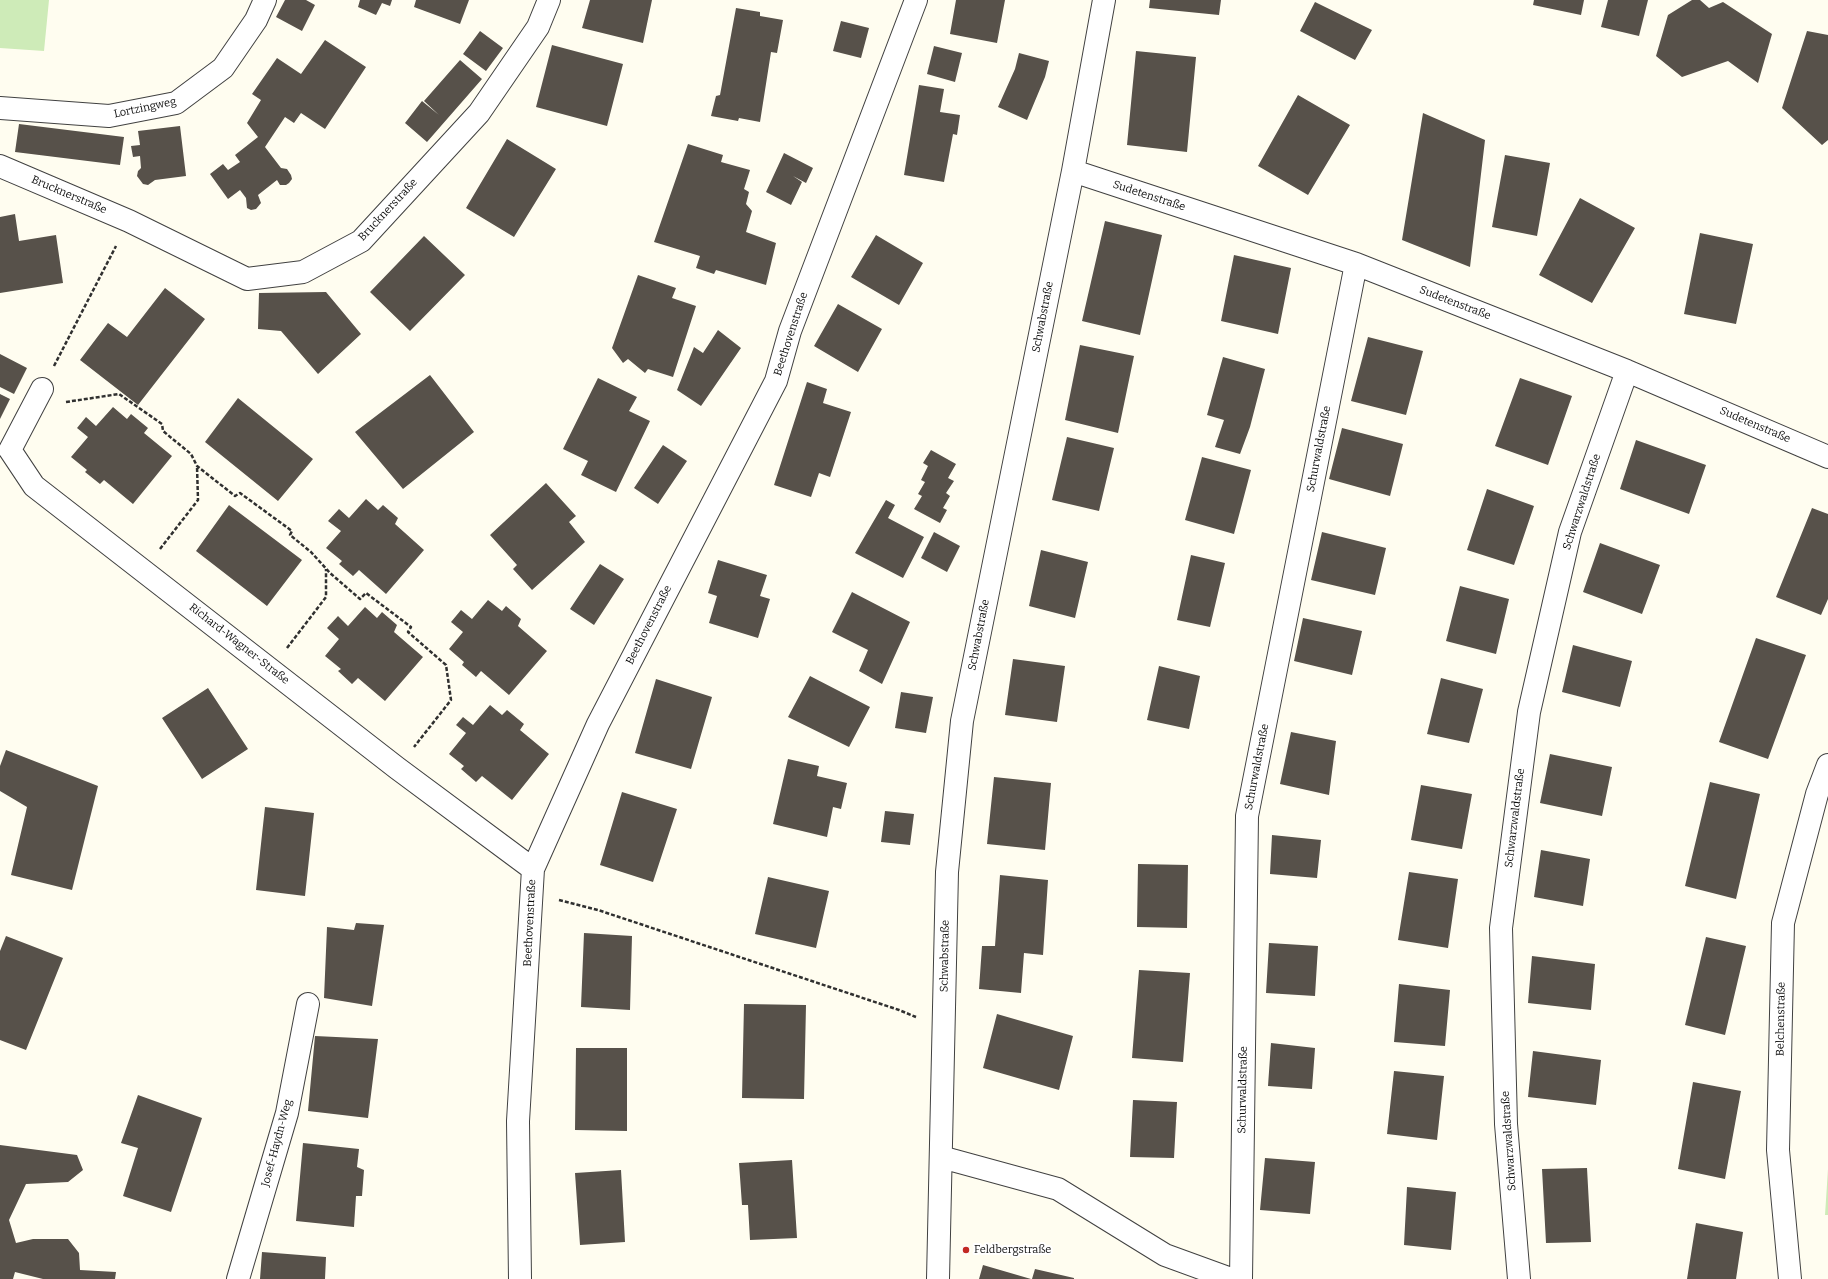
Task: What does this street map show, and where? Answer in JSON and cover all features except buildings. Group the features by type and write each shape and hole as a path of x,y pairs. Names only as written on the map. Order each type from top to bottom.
{"street":[{"name":"Lortzingweg","path":"0,108 109,116 176,103 223,68 256,20 265,0"},
{"name":"Brucknerstraße","path":"0,166 129,221 247,279 304,272 361,242 479,113 538,27 549,0"},
{"name":"Beethovenstraße","path":"520,1279 518,1121 533,869 598,724 776,381 790,331 916,0"},
{"name":"Schwabstraße","path":"938,1279 947,872 962,721 1073,171 1104,0"},
{"name":"Sudetenstraße","path":"1073,171 1356,264 1627,370 1828,457"},
{"name":"Schurwaldstraße","path":"1240,1279 1247,816 1356,264"},
{"name":"Schwarzwaldstraße","path":"1520,1279 1506,1124 1501,928 1529,712 1570,532 1627,370"},
{"name":"Richard-Wagner-Straße","path":"37,398 10,450 34,486 397,768 533,869"},
{"name":"Belchenstraße","path":"1790,1279 1778,1150 1783,923 1817,794 1828,764"},
{"name":"Josef-Haydn-Weg","path":"238,1279 287,1113 308,1004"},
{"path":"941,1157 1058,1189 1165,1255 1231,1279"}],"path":[{"path":"37,398 129,221"},
{"path":"37,398 119,394 162,424 163,431 191,454 198,466 236,496 240,493 292,531 290,535 311,552 326,569 360,599 366,593 411,627 408,632 446,665 451,700 397,768"},
{"path":"143,570 198,500 198,466"},
{"path":"270,669 326,597 326,569"},
{"path":"532,893 598,910 943,1026"}],"green space":[{"path":"0,0 49,0 44,51 0,48"},
{"path":"1828,1169 1828,1215 1825,1215"}],"place":[{"name":"Feldbergstraße","path":"966,1250"}]}
